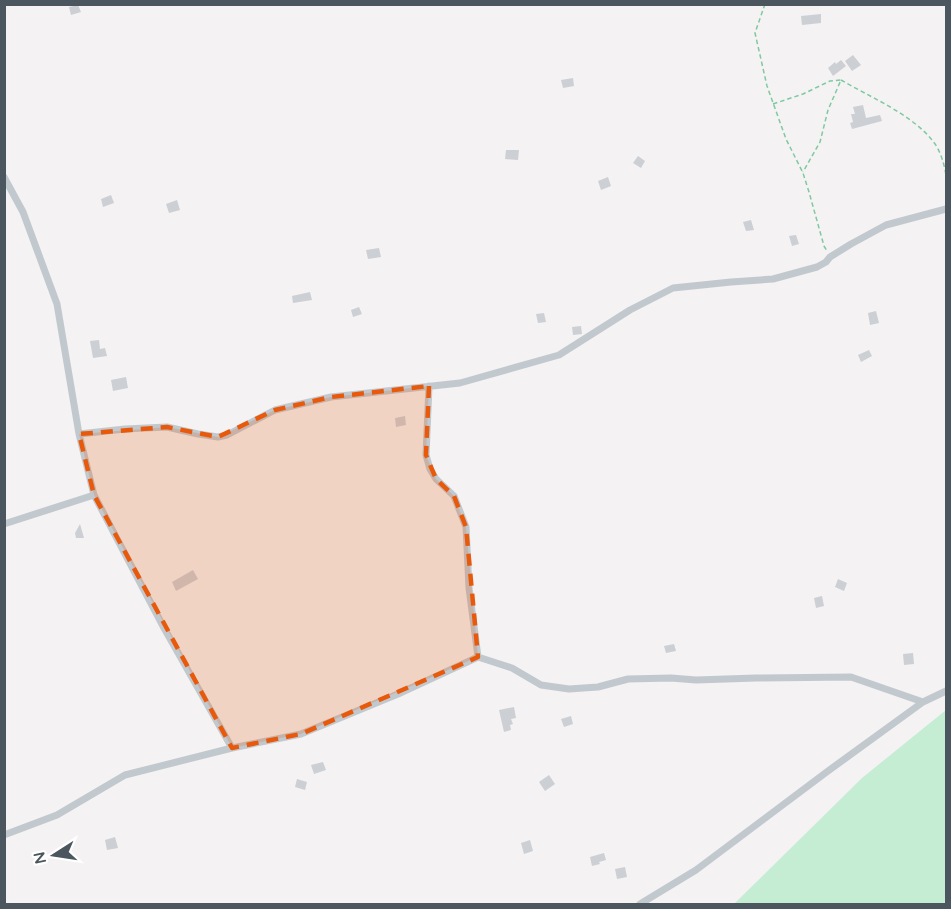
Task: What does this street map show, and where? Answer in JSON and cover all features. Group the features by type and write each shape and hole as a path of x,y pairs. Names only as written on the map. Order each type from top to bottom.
{"street":[{"path":"4,177 23,212 57,304 78,434 94,495 164,628 232,748"},
{"path":"78,434 167,427 198,435 218,437 227,435 275,410 331,397 460,383 559,355 630,310 673,288 773,279 817,267 851,244 886,225 946,209"},
{"path":"429,386 426,455 436,479 454,496 466,527 469,588 478,657"},
{"path":"4,524 94,495"},
{"path":"4,835 57,815 125,775 232,748 301,734 398,694 478,657 512,669 541,685 569,689 598,687 628,679 851,677 923,702"},
{"path":"640,904 696,870 923,702 946,691"}],"path":[{"path":"765,4 755,33 767,86 786,140 803,173 824,246 830,257"},
{"path":"773,104 803,94 830,81 840,80 914,122 934,142 944,162 946,175"},
{"path":"803,173 820,141 840,80"}],"highlighted area":[{"path":"429,386 426,455 436,479 454,496 466,527 478,657 301,734 232,748 94,495 79,434 167,427 218,437 275,410 331,397"}],"green space":[{"path":"946,710 946,904 734,904 862,778"}],"building":[{"path":"78,5 81,12 71,15 69,7"},
{"path":"821,14 821,23 802,25 801,16"},
{"path":"853,55 861,65 852,71 845,61"},
{"path":"841,60 846,66 833,76 828,68"},
{"path":"573,78 574,86 563,88 561,80"},
{"path":"863,105 866,118 880,115 882,121 852,129 851,114 855,114 853,107"},
{"path":"506,150 519,150 518,160 505,159"},
{"path":"638,156 645,161 641,168 633,163"},
{"path":"608,177 611,186 601,190 598,181"},
{"path":"111,195 114,203 103,207 101,199"},
{"path":"177,200 180,210 169,213 166,204"},
{"path":"751,220 754,230 746,231 743,222"},
{"path":"796,235 799,244 792,246 789,236"},
{"path":"379,248 381,257 368,259 366,250"},
{"path":"310,292 312,300 293,303 292,296"},
{"path":"359,307 362,314 353,317 351,310"},
{"path":"876,311 879,323 870,325 868,313"},
{"path":"544,313 546,322 538,323 536,314"},
{"path":"581,326 582,334 573,335 572,327"},
{"path":"99,340 100,349 105,348 107,356 93,358 90,341"},
{"path":"869,350 872,356 861,362 858,355"},
{"path":"126,377 128,388 113,391 111,380"},
{"path":"405,416 406,425 396,427 395,418"},
{"path":"80,524 84,538 76,538 75,533"},
{"path":"193,570 198,579 176,591 172,582"},
{"path":"838,579 847,583 844,591 835,587"},
{"path":"822,596 824,606 816,608 814,598"},
{"path":"674,644 676,651 666,653 664,646"},
{"path":"913,653 914,664 904,665 903,654"},
{"path":"514,707 516,718 511,719 513,724 510,725 511,730 504,732 499,710"},
{"path":"571,716 573,724 564,727 561,719"},
{"path":"323,762 326,770 314,774 311,765"},
{"path":"549,775 555,784 545,791 539,782"},
{"path":"297,779 307,782 305,790 295,787"},
{"path":"115,837 118,848 107,850 105,840"},
{"path":"530,840 533,851 524,854 521,843"},
{"path":"604,853 606,860 592,866 590,857"},
{"path":"625,867 627,877 617,879 615,869"}]}
